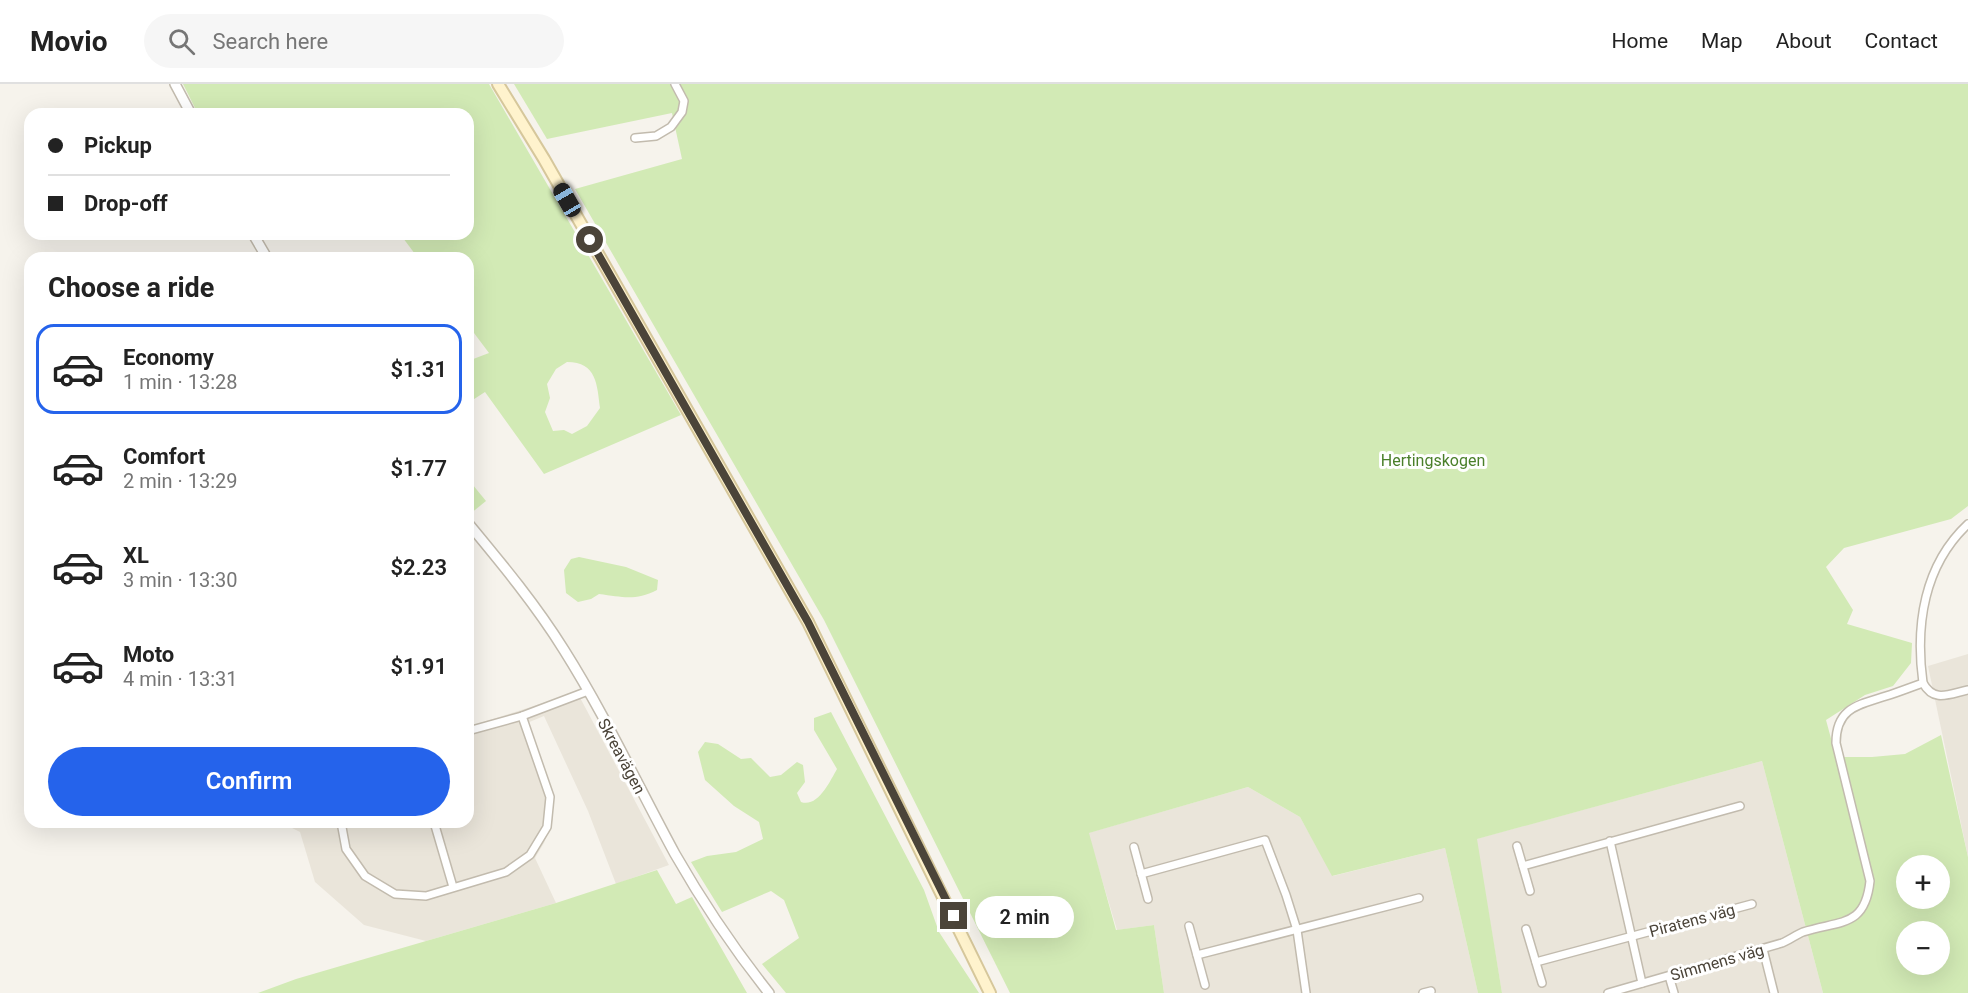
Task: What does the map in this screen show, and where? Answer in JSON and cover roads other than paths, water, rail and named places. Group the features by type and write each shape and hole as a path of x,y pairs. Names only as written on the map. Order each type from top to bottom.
{"main road":[{"path":"498,84 544,159 808,622 990,993"}],"street":[{"path":"175,84 188,108"},
{"path":"635,138 656,136 671,127 682,112 684,101 675,84"},
{"path":"1968,524 1943,553 1930,579 1922,606 1920,658 1923,683 1927,691 1939,696 1968,690"},
{"name":"Skreavägen","path":"474,531 508,572 564,649 676,856 748,968 769,993"},
{"name":"Simmens väg","path":"1608,993 1763,949 1790,940 1799,933 1850,920 1864,907 1869,895 1870,880 1836,743 1837,729 1843,716 1855,706 1923,683"},
{"path":"474,729 522,716 588,691"},
{"path":"342,828 346,849 365,876 394,894 426,896 506,872 530,855 547,827 550,797 522,716"},
{"path":"1523,866 1740,806"},
{"path":"436,828 453,887"},
{"path":"1141,874 1265,840 1297,930 1306,993"},
{"path":"1610,841 1642,983"},
{"path":"1517,846 1530,891"},
{"path":"1134,847 1148,899"},
{"path":"1197,955 1419,898"},
{"name":"Piratens väg","path":"1536,962 1752,904"},
{"path":"1189,926 1205,985"},
{"path":"1526,929 1542,984"},
{"path":"1763,949 1774,993"},
{"path":"1669,976 1674,993"}],"park label":[{"name":"Hertingskogen","path":"1433,460"}]}
